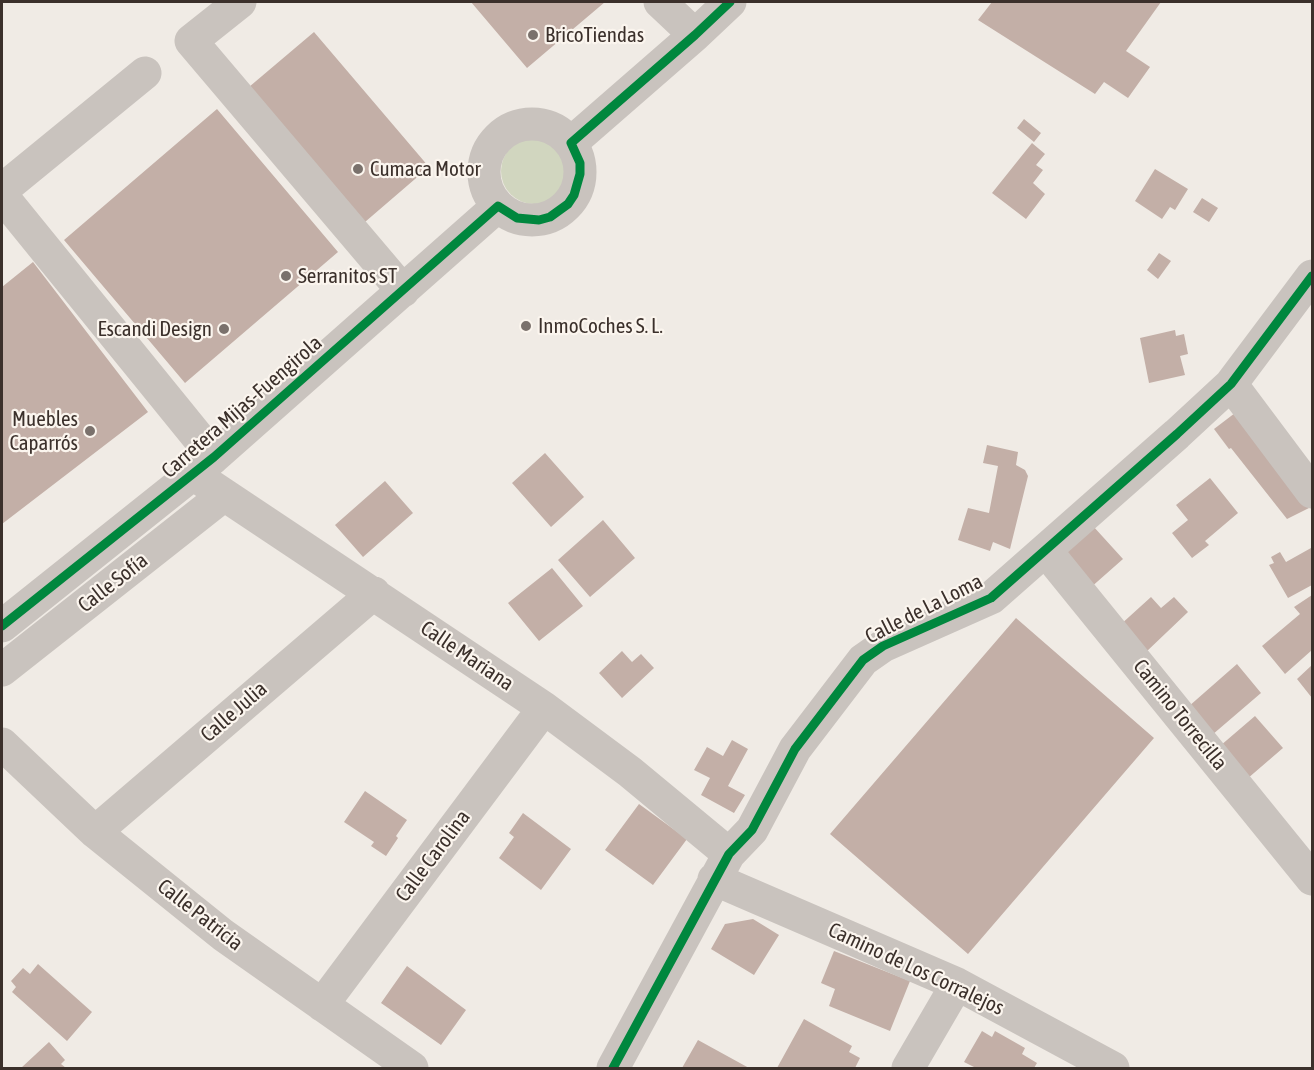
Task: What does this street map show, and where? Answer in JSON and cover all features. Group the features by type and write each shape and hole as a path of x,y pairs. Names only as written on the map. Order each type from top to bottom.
{"street":[{"path":"240,2 191,41 403,291"},
{"path":"660,2 695,35"},
{"path":"571,143 730,2"},
{"path":"2,189 145,73"},
{"path":"538,123 562,134 571,143 580,163 580,174 574,195 568,204 550,217 539,220 517,218 498,206 485,183 484,170 486,157 492,145 501,135 524,124 538,123"},
{"name":"Calle Mariana","path":"2,196 224,495 544,708 630,772 722,866"},
{"name":"Carretera Mijas-Fuengirola","path":"2,626 203,466 498,206"},
{"name":"Calle de La Loma","path":"613,1068 722,866 752,830 795,749 863,660 883,646 991,598 1046,551 1231,384 1312,276"},
{"path":"1231,384 1312,492"},
{"name":"Calle Sofía","path":"2,670 224,495"},
{"name":"Camino Torrecilla","path":"1046,551 1312,879"},
{"name":"Calle Julia","path":"95,832 374,593"},
{"name":"Calle Carolina","path":"322,1005 544,708"},
{"name":"Calle Patricia","path":"2,744 95,832 223,935 412,1068"},
{"name":"Camino de Los Corralejos","path":"722,866 957,984 1113,1068"},
{"path":"908,1068 957,984"}],"green space":[{"path":"527,138 541,138 553,143 562,152 567,171 565,184 558,195 541,204 527,204 515,199 506,190 501,178 501,164 506,152 515,143"}],"building":[{"name":"BricoTiendas","path":"471,2 605,2 527,68"},
{"path":"992,2 1161,2 1126,51 1150,67 1128,98 1104,82 1095,94 978,20"},
{"path":"314,32 429,167 365,222 249,87"},
{"path":"217,109 338,252 185,383 64,240"},
{"path":"1024,119 1041,133 1034,142 1017,128"},
{"path":"1032,143 1045,154 1036,165 1043,170 1033,183 1045,194 1026,219 992,193"},
{"path":"1155,169 1188,189 1175,210 1170,207 1162,219 1135,201"},
{"path":"1202,198 1218,208 1209,222 1193,212"},
{"path":"1159,253 1171,261 1158,279 1147,270"},
{"path":"33,262 148,412 2,524 2,287"},
{"path":"1175,330 1176,336 1184,334 1188,354 1180,356 1185,375 1149,383 1140,338"},
{"path":"1235,413 1309,508 1287,519 1231,448 1229,449 1214,429"},
{"path":"987,445 1018,452 1016,465 1025,470 1028,476 1010,549 993,542 990,551 958,540 968,508 989,513 998,466 983,463"},
{"path":"545,453 584,497 551,527 512,483"},
{"path":"1210,478 1238,513 1205,541 1209,545 1192,558 1172,533 1188,520 1176,505"},
{"path":"385,481 413,513 363,557 335,525"},
{"path":"603,520 635,558 590,597 558,560"},
{"path":"1093,526 1123,559 1089,589 1060,556"},
{"path":"1311,548 1312,585 1288,598 1269,565 1274,563 1271,557 1280,552 1286,562"},
{"path":"552,568 583,606 539,641 508,603"},
{"path":"1312,595 1312,650 1285,674 1262,646 1300,614 1294,607"},
{"path":"1151,597 1161,608 1174,597 1188,612 1145,653 1119,626"},
{"path":"1016,618 1154,738 968,954 830,834"},
{"path":"622,651 632,662 641,654 654,668 622,698 599,673"},
{"path":"1237,664 1261,693 1212,735 1188,707"},
{"path":"1312,665 1312,698 1297,679"},
{"path":"1255,716 1283,748 1247,779 1220,746"},
{"path":"732,740 748,749 728,786 745,795 734,813 701,795 710,778 694,770 707,747 723,756"},
{"path":"365,791 407,820 386,856 371,846 374,842 344,822"},
{"path":"639,804 687,839 653,885 605,850"},
{"path":"523,813 571,849 541,890 499,858 514,837 509,833"},
{"path":"753,919 779,935 754,975 711,949 725,924"},
{"path":"834,951 910,981 890,1031 829,1006 835,989 821,983"},
{"path":"38,964 92,1012 67,1041 12,992 16,987 11,981 23,968 30,974"},
{"path":"407,966 466,1010 441,1045 381,1003"},
{"path":"804,1019 852,1046 849,1052 860,1058 855,1068 777,1068"},
{"path":"982,1031 992,1037 995,1031 1025,1048 1022,1054 1037,1063 1034,1068 976,1068 964,1062"},
{"path":"698,1040 749,1068 682,1068"},
{"path":"49,1042 65,1060 61,1064 66,1068 21,1068"}],"cycle path":[{"path":"2,626 214,457 498,206 517,218 539,220 550,217 568,204 574,195 580,174 580,163 571,143 730,2"},
{"path":"613,1068 729,854 752,830 795,749 863,660 883,646 991,598 1231,384 1312,276"}],"place":[{"name":"BricoTiendas","path":"533,35"},
{"name":"Cumaca Motor","path":"358,169"},
{"name":"Serranitos ST","path":"286,276"},
{"name":"InmoCoches S. L.","path":"526,326"},
{"name":"Escandi Design","path":"224,329"},
{"name":"Muebles Caparrós","path":"90,431"}]}
